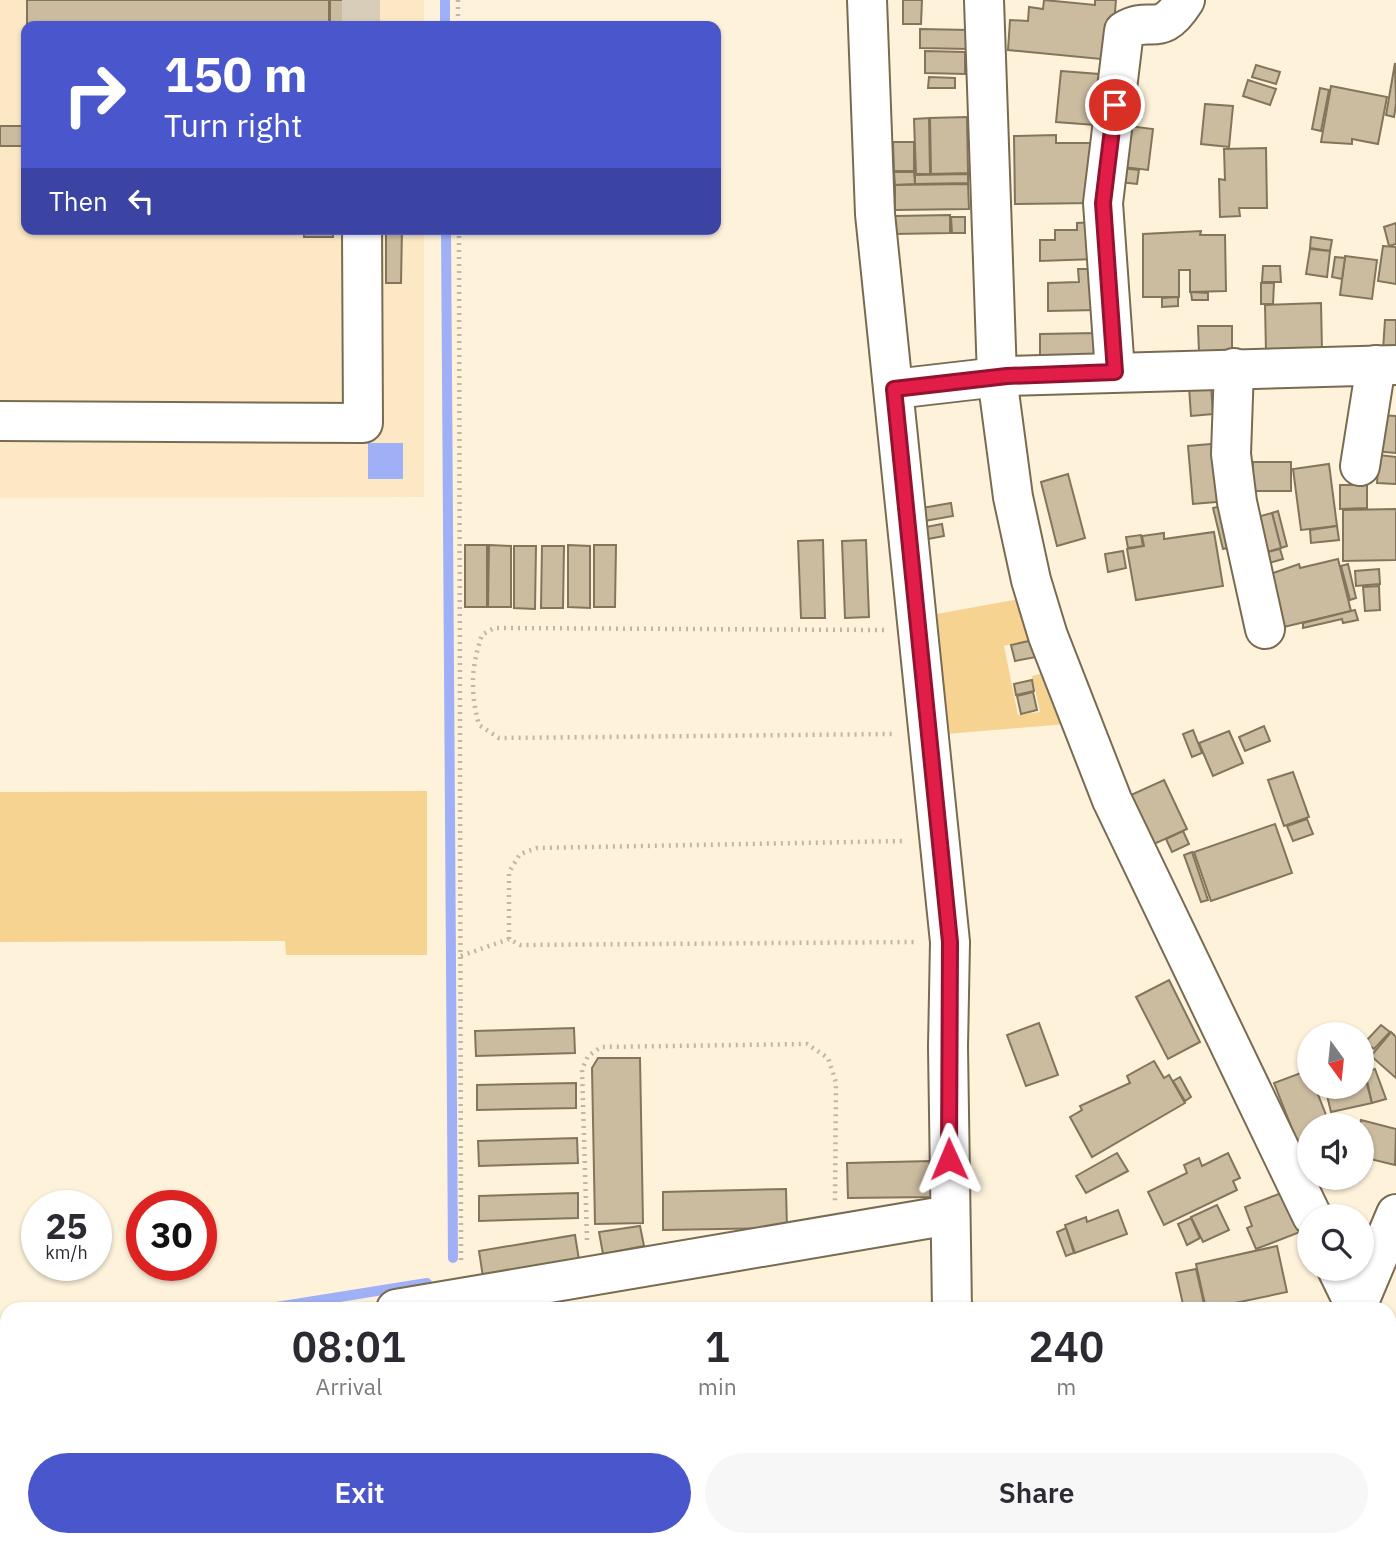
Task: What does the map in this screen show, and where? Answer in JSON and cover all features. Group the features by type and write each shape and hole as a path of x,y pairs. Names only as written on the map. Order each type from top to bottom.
{"street":[{"path":"867,0 875,214 950,942 952,1302"},
{"path":"984,0 997,377 1013,497 1031,580 1048,636 1112,800 1306,1204"},
{"path":"1115,372 1103,203 1124,31 1133,26 1162,25 1173,18 1185,0"},
{"path":"0,421 363,423 362,235"},
{"path":"894,389 997,377 1386,365 1360,466"},
{"path":"1234,368 1231,454 1237,502 1265,629"},
{"path":"1359,1302 1396,1214"},
{"path":"434,1302 950,1215"},
{"path":"1343,1281 1353,1302"}],"path":[{"path":"458,0 458,21"},
{"path":"458,235 461,1297"},
{"path":"919,631 494,628 482,635 473,662 472,698 478,725 499,738 930,734"},
{"path":"509,939 509,872 520,854 537,848 940,840"},
{"path":"461,956 509,939 520,945 950,942"},
{"path":"589,1275 583,1069 588,1056 601,1047 807,1044 828,1058 836,1082 835,1234"}],"shaded area":[{"path":"0,0 424,0 424,21 21,21 21,235 424,235 424,497 0,498"},
{"path":"1025,598 1037,638 1004,646 1018,715 1040,712 1032,676 1048,672 1066,724 946,734 931,615"},
{"path":"427,791 427,955 286,955 285,941 0,942 0,792"}],"water":[{"path":"368,443 403,443 403,479 368,479"}],"building":[{"path":"27,0 329,0 329,21 27,21"},
{"path":"330,0 373,0 373,21 330,21"},
{"path":"903,0 922,0 921,24 903,24"},
{"path":"1044,0 1095,5 1095,0 1116,0 1111,60 1008,50 1010,20 1028,21 1029,7 1043,9"},
{"path":"920,29 969,30 968,49 920,48"},
{"path":"925,51 965,52 965,74 925,73"},
{"path":"1395,63 1396,104 1394,117 1386,115"},
{"path":"1256,65 1280,72 1276,84 1252,77"},
{"path":"1061,71 1099,74 1095,125 1056,122"},
{"path":"929,77 955,78 955,88 928,88"},
{"path":"1248,80 1276,89 1270,105 1243,96"},
{"path":"1331,86 1387,97 1378,144 1352,139 1352,144 1321,142"},
{"path":"1320,88 1329,90 1321,131 1312,129"},
{"path":"1205,104 1233,106 1229,147 1201,144"},
{"path":"967,117 968,173 931,174 930,118"},
{"path":"929,118 930,174 916,174 914,119"},
{"path":"1121,125 1153,129 1148,170 1115,166"},
{"path":"0,126 21,126 21,146 0,146"},
{"path":"1056,135 1056,143 1093,143 1094,203 1015,204 1014,136"},
{"path":"893,142 914,142 914,171 894,171"},
{"path":"1266,148 1267,208 1239,208 1240,216 1220,217 1219,179 1225,180 1224,149"},
{"path":"1121,168 1139,170 1137,184 1119,182"},
{"path":"894,172 914,172 915,184 895,185"},
{"path":"968,174 968,183 915,184 915,175"},
{"path":"968,184 969,209 895,210 895,185"},
{"path":"950,215 950,233 895,234 895,216"},
{"path":"951,217 965,217 965,233 952,233"},
{"path":"1096,222 1096,259 1040,261 1040,240 1055,240 1055,230 1077,230 1077,223"},
{"path":"1396,223 1396,244 1389,246 1384,227"},
{"path":"1201,231 1200,235 1225,235 1226,291 1190,292 1190,270 1179,270 1179,297 1143,297 1143,234"},
{"path":"304,235 333,235 333,237"},
{"path":"386,235 402,235 401,283 386,283"},
{"path":"1311,237 1332,240 1330,251 1310,248"},
{"path":"1383,246 1396,247 1396,284 1378,281"},
{"path":"1310,249 1330,251 1327,277 1306,274"},
{"path":"1345,256 1377,260 1372,299 1340,295"},
{"path":"1335,257 1345,258 1342,279 1332,277"},
{"path":"1263,266 1280,266 1281,282 1262,282"},
{"path":"1078,269 1098,269 1098,310 1048,311 1048,283 1079,282"},
{"path":"1261,283 1274,283 1273,304 1261,304"},
{"path":"1191,292 1208,293 1208,300 1192,300"},
{"path":"1178,297 1178,306 1162,307 1162,298"},
{"path":"1321,303 1322,351 1266,352 1265,305"},
{"path":"1385,320 1396,320 1396,351 1383,350"},
{"path":"1198,326 1232,326 1232,355 1199,352"},
{"path":"1096,333 1096,361 1040,362 1040,334"},
{"path":"1211,386 1213,414 1191,416 1189,387"},
{"path":"1377,415 1396,416 1396,453 1374,451"},
{"path":"1222,443 1228,501 1193,504 1188,446"},
{"path":"1379,455 1396,457 1396,484 1377,483"},
{"path":"1253,462 1291,462 1291,491 1253,491"},
{"path":"1329,464 1337,526 1301,530 1293,469"},
{"path":"1068,474 1085,538 1057,546 1041,482"},
{"path":"1340,485 1367,485 1367,508 1340,509"},
{"path":"951,503 953,516 924,521 922,508"},
{"path":"1230,504 1240,545 1223,549 1213,508"},
{"path":"1396,509 1396,560 1343,561 1343,510"},
{"path":"1278,511 1287,546 1281,548 1272,513"},
{"path":"1272,513 1281,548 1255,555 1246,520"},
{"path":"942,524 944,536 928,539 926,527"},
{"path":"1337,526 1339,540 1311,543 1310,530"},
{"path":"1214,532 1223,586 1136,600 1127,549 1144,546 1142,536 1164,533 1164,539"},
{"path":"1141,535 1143,546 1128,548 1126,537"},
{"path":"823,540 825,618 801,618 798,541"},
{"path":"866,540 869,617 845,618 842,541"},
{"path":"465,545 487,545 487,607 465,607"},
{"path":"489,545 511,546 511,607 488,607"},
{"path":"568,545 590,546 590,608 568,607"},
{"path":"594,545 616,545 615,607 594,607"},
{"path":"514,546 536,546 535,609 514,608"},
{"path":"542,546 564,546 563,608 541,608"},
{"path":"1280,549 1283,559 1259,566 1256,555"},
{"path":"1123,551 1126,568 1108,572 1105,554"},
{"path":"1338,559 1351,611 1271,630 1259,578 1299,564 1300,568"},
{"path":"1348,564 1356,598 1350,600 1341,566"},
{"path":"1379,569 1380,584 1356,586 1355,571"},
{"path":"1379,586 1380,610 1365,611 1363,587"},
{"path":"1355,610 1358,620 1343,623 1342,619 1303,628 1303,623"},
{"path":"1033,640 1036,657 1015,661 1011,645"},
{"path":"1032,680 1034,691 1016,695 1014,684"},
{"path":"1033,692 1037,710 1021,714 1017,696"},
{"path":"1264,726 1270,741 1245,751 1239,737"},
{"path":"1193,730 1202,753 1192,757 1183,734"},
{"path":"1229,731 1243,763 1213,776 1199,743"},
{"path":"1293,772 1309,817 1284,826 1268,780"},
{"path":"1164,780 1187,829 1154,844 1131,795"},
{"path":"1307,819 1313,834 1293,841 1287,826"},
{"path":"1275,824 1292,873 1211,901 1194,852"},
{"path":"1183,831 1189,844 1172,852 1166,839"},
{"path":"1192,852 1208,900 1201,902 1184,855"},
{"path":"1169,980 1200,1042 1168,1059 1136,997"},
{"path":"1039,1023 1058,1075 1026,1086 1007,1035"},
{"path":"1381,1025 1390,1032 1374,1049 1374,1032"},
{"path":"574,1028 575,1053 476,1056 475,1031"},
{"path":"1391,1032 1396,1037 1396,1078 1374,1059 1374,1052"},
{"path":"598,1058 640,1058 643,1223 595,1224 592,1068"},
{"path":"1154,1061 1164,1078 1169,1075 1185,1103 1092,1157 1070,1117 1082,1110 1080,1106 1130,1083 1127,1076"},
{"path":"1374,1069 1386,1099 1372,1103 1371,1099 1374,1099"},
{"path":"1297,1074 1297,1099 1320,1099 1325,1113 1297,1113 1297,1141 1274,1083"},
{"path":"1180,1077 1191,1097 1185,1101 1173,1081"},
{"path":"576,1083 576,1108 477,1110 477,1085"},
{"path":"1328,1099 1371,1099 1372,1103 1331,1112"},
{"path":"1374,1123 1396,1129 1395,1165 1374,1160"},
{"path":"577,1138 578,1163 479,1166 478,1141"},
{"path":"1117,1153 1128,1171 1086,1193 1076,1176"},
{"path":"1228,1153 1240,1178 1233,1181 1237,1190 1164,1225 1148,1192 1187,1173 1184,1165 1199,1158 1202,1166"},
{"path":"931,1161 932,1197 848,1198 847,1163"},
{"path":"786,1189 787,1228 663,1230 663,1192"},
{"path":"1284,1192 1297,1224 1297,1233 1256,1249 1247,1228 1252,1226 1245,1207"},
{"path":"578,1193 578,1218 479,1221 479,1196"},
{"path":"1217,1205 1229,1230 1203,1242 1191,1217"},
{"path":"1118,1210 1127,1234 1075,1253 1065,1225 1086,1217 1087,1222"},
{"path":"1191,1218 1200,1238 1187,1245 1178,1224"},
{"path":"640,1226 644,1246 603,1254 599,1232"},
{"path":"1066,1228 1074,1253 1066,1256 1057,1232"},
{"path":"575,1235 579,1260 483,1277 479,1251"},
{"path":"1277,1246 1287,1292 1239,1302 1204,1302 1196,1264"},
{"path":"1196,1269 1204,1302 1182,1302 1176,1273"}],"waterway":[{"path":"445,0 445,21"},
{"path":"446,235 453,1258"},
{"path":"308,1302 427,1283"}],"tunnel":[{"path":"361,0 361,21"}],"route":[{"path":"949,1159 950,942 894,389 1007,376 1115,372 1113,313 1103,203 1115,105"}]}
